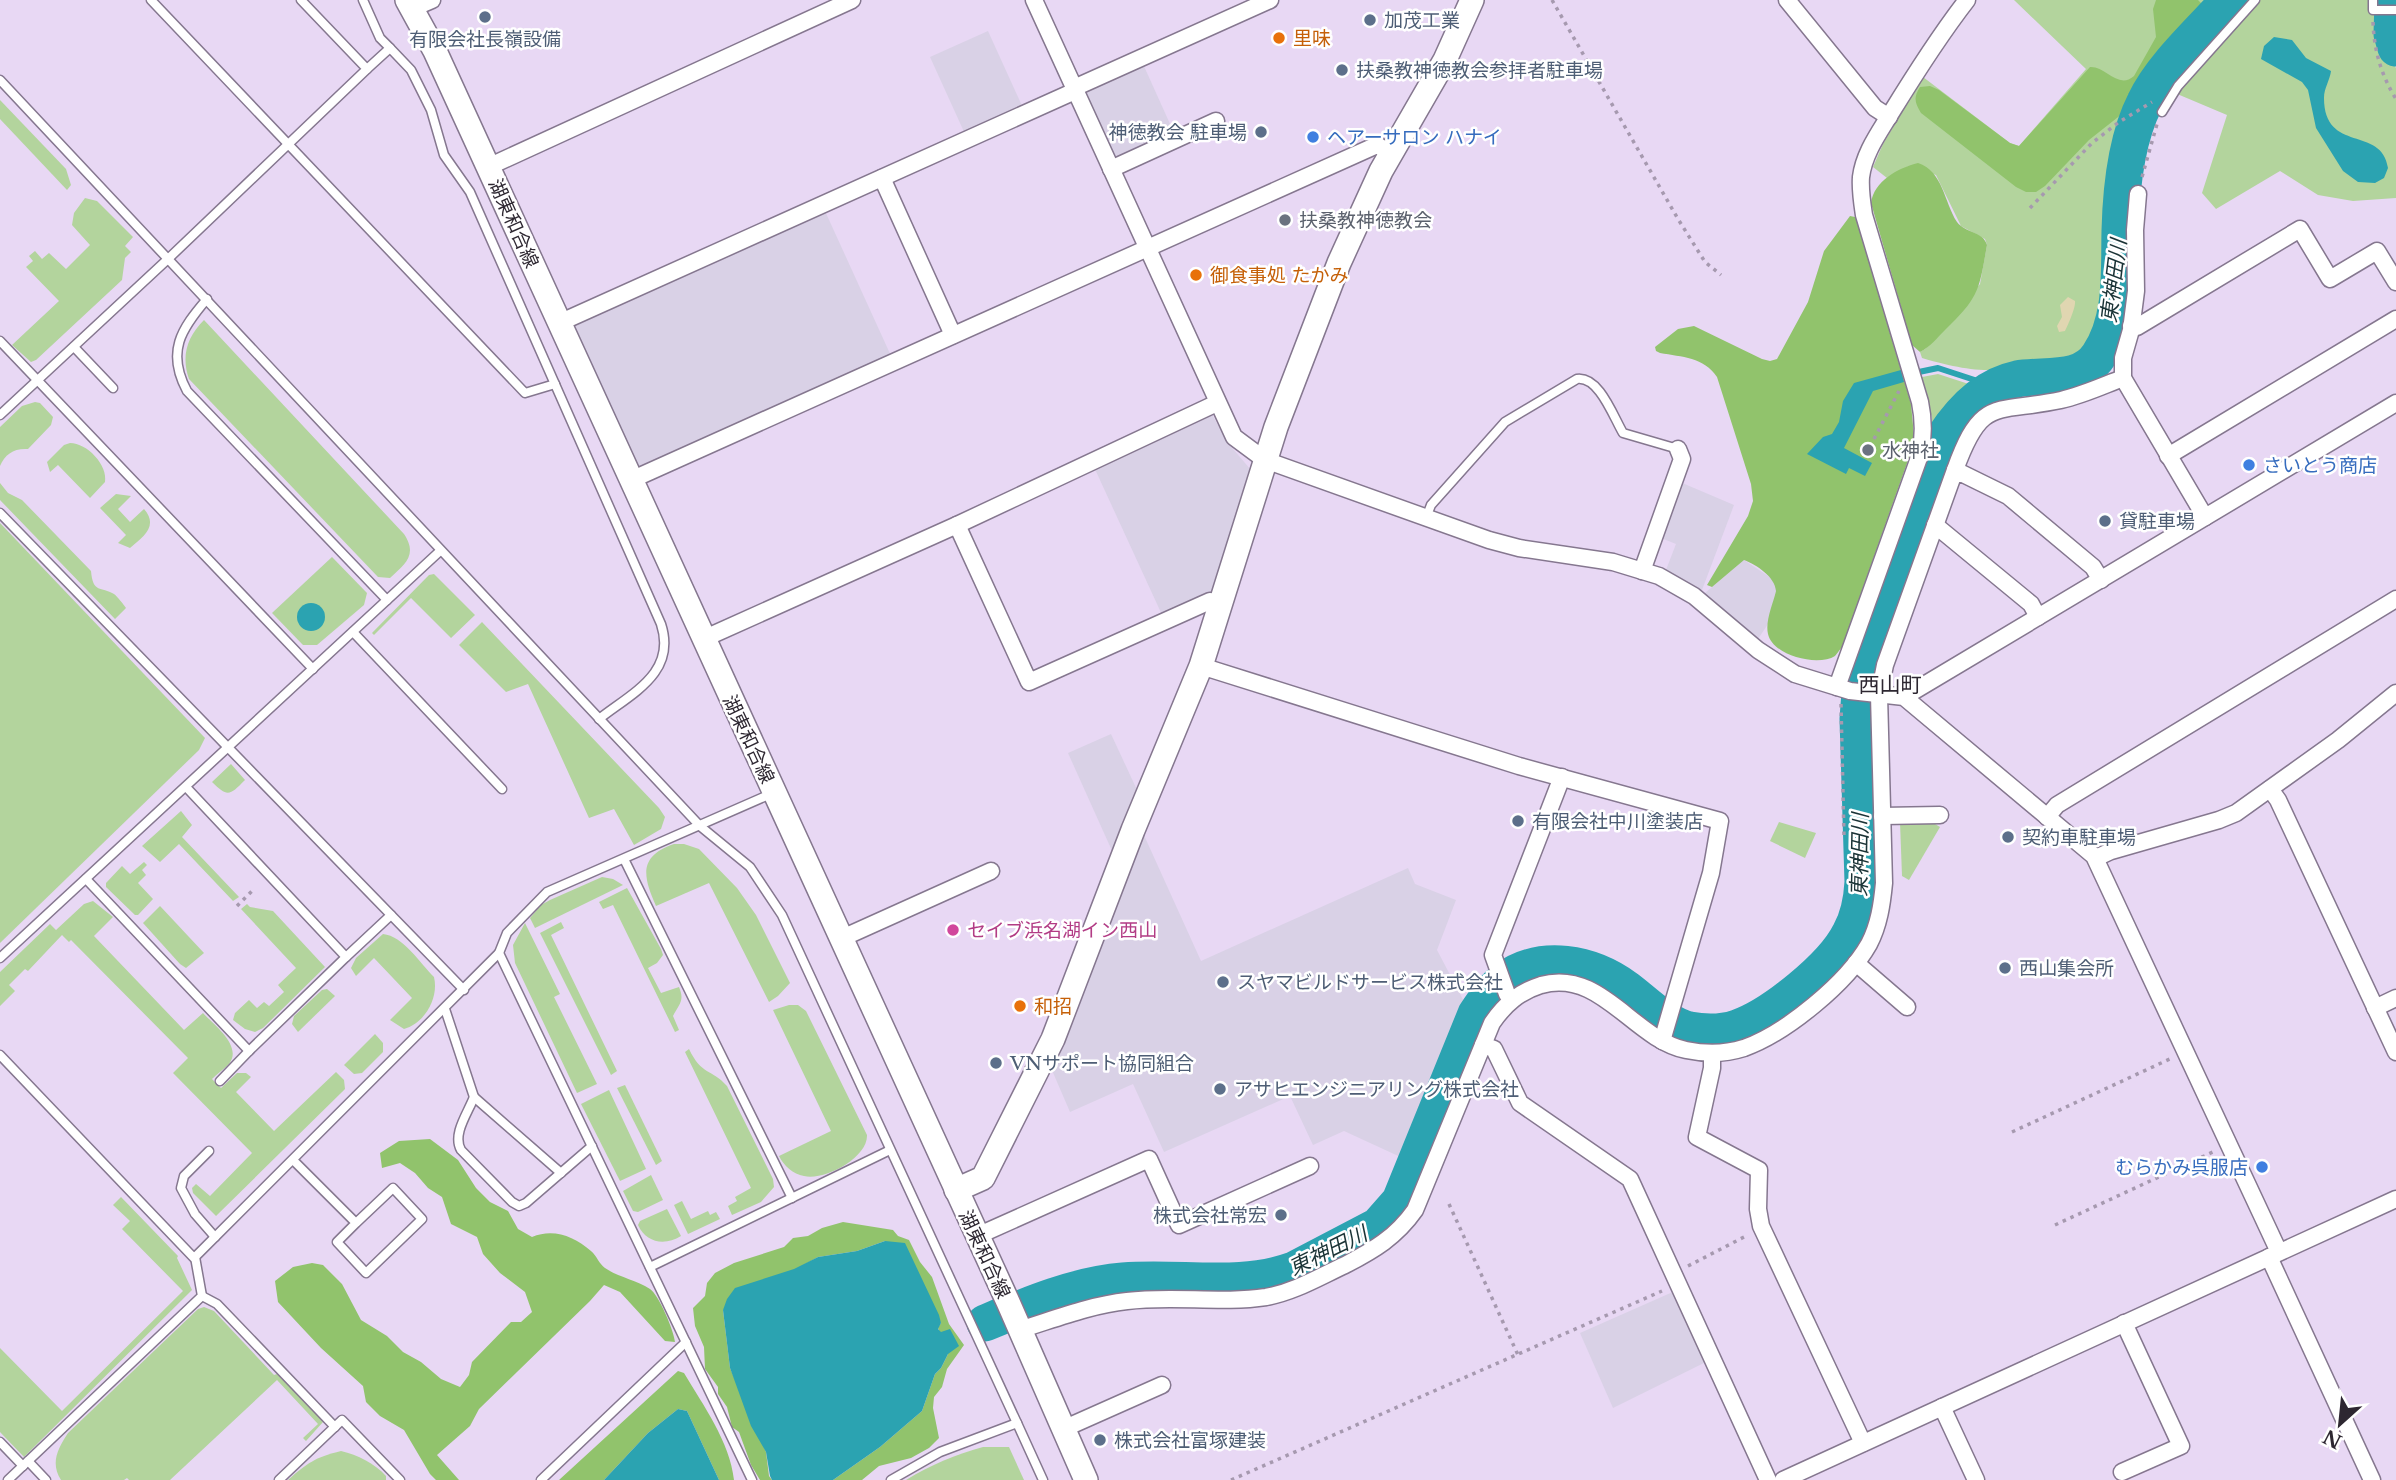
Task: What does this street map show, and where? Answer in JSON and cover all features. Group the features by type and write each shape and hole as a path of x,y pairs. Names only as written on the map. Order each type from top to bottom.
{"main road":[{"path":"956,1190 983,1178 1045,1056 1133,830 1201,666 1265,460 1339,263 1366,201 1445,60 1472,0"},
{"name":"湖東和合線","path":"417,3 435,51 1008,1302 1086,1480"}],"street":[{"path":"488,167 852,0"},
{"path":"1034,0 1234,437 1265,460 1503,544 1613,562 1643,570 1694,596 1776,663 1795,674 1843,689 1904,697 2396,403"},
{"path":"559,323 1270,0"},
{"path":"1787,0 1875,108 1889,117"},
{"path":"1843,689 1920,455 1923,437 1923,419 1864,215 1861,176 1866,157 1889,117 1934,43 1967,0"},
{"path":"1111,169 1216,121"},
{"path":"631,481 1377,145 1392,153"},
{"path":"882,178 953,335"},
{"path":"2138,194 2135,230 2136,291 2123,358 2123,378 2205,517"},
{"path":"2131,326 2137,327 2300,229 2330,279 2377,251 2396,282"},
{"path":"2168,456 2396,319"},
{"path":"1018,1328 1123,1301 1180,1297 1250,1299 1276,1295 1301,1287 1380,1246 1404,1227 1415,1210 1492,1023 1510,996 1548,984 1583,986 1684,1050 1712,1053 1741,1049 1759,1042 1816,1002 1856,963 1870,942 1882,903 1877,695 1935,525 1971,430 1981,419 1994,411 2070,398 2123,378"},
{"path":"703,639 957,525 1217,403"},
{"path":"1643,570 1682,459 1678,449"},
{"path":"1955,470 2008,496 2093,567 2101,579"},
{"path":"957,525 1029,682 1210,601 1221,604"},
{"path":"1935,525 2031,604 2039,617"},
{"path":"2047,817 2057,805 2396,598"},
{"path":"1201,666 1562,777 1720,821 1711,873 1662,1038"},
{"path":"2096,858 2110,851 2236,813 2338,740 2396,693"},
{"path":"1904,697 2096,858 2229,1145 2372,1480"},
{"path":"1510,996 1493,955 1562,777"},
{"path":"2270,789 2278,800 2396,1052"},
{"path":"1882,816 1940,815"},
{"path":"840,939 991,871"},
{"path":"1856,963 1907,1007"},
{"path":"2375,1008 2396,998"},
{"path":"1483,1045 1494,1049 1520,1103 1630,1179 1768,1480"},
{"path":"1712,1053 1712,1068 1697,1136 1759,1170 1758,1209 1762,1228 1863,1443"},
{"path":"977,1236 1149,1159 1179,1225 1310,1166"},
{"path":"1783,1480 2396,1199"},
{"path":"2122,1472 2181,1446 2124,1324"},
{"path":"1063,1429 1162,1384"},
{"path":"1942,1407 1976,1480"}],"lane":[{"path":"151,0 525,393 555,384"},
{"path":"301,0 367,69"},
{"path":"363,0 380,38 411,70 431,110 444,155 470,192 665,635 660,667 649,680 599,719"},
{"path":"2162,112 2178,86 2255,0"},
{"path":"2373,0 2375,10 2396,10"},
{"path":"0,415 390,48"},
{"path":"0,80 700,826 750,867 782,915 1042,1480"},
{"path":"207,299 191,318 179,341 176,359 178,375 187,391 387,600"},
{"path":"0,341 313,669"},
{"path":"74,347 113,388"},
{"path":"1426,518 1431,505 1505,422 1577,379 1590,381 1595,386 1623,433 1678,449"},
{"path":"0,513 464,990"},
{"path":"0,958 440,551"},
{"path":"353,632 502,789"},
{"path":"186,787 346,957"},
{"path":"195,1258 464,990 499,953 507,933 547,892 773,793"},
{"path":"624,859 792,1198"},
{"path":"86,879 249,1051"},
{"path":"219,1081 391,915"},
{"path":"499,953 752,1480"},
{"path":"445,1009 474,1097 561,1173"},
{"path":"0,1055 195,1258 202,1296"},
{"path":"474,1097 458,1134 458,1144 512,1202 519,1206 526,1203 592,1146"},
{"path":"650,1267 890,1150"},
{"path":"209,1151 184,1176 181,1188 195,1214 215,1237"},
{"path":"293,1160 356,1223"},
{"path":"393,1188 422,1219 366,1273 337,1242 356,1223 393,1188"},
{"path":"202,1296 217,1304 335,1427"},
{"path":"8,1480 202,1296"},
{"path":"541,1480 686,1342"},
{"path":"279,1480 342,1420 400,1480"},
{"path":"891,1480 940,1452 971,1438 1017,1423"},
{"path":"0,1442 46,1480"}],"path":[{"path":"1552,0 1678,219 1705,262 1721,275"},
{"path":"2375,10 2374,40 2379,65 2396,99"},
{"path":"2031,208 2092,143 2159,97"},
{"path":"2138,194 2150,142 2162,112"},
{"path":"1874,439 1899,391 1909,378"},
{"path":"1840,710 1844,838"},
{"path":"237,906 254,889"},
{"path":"2012,1132 2185,1052"},
{"path":"2055,1225 2229,1145"},
{"path":"1449,1203 1518,1355"},
{"path":"1231,1480 1518,1355 1676,1279 1762,1228"}],"shaded area":[{"path":"988,31 1023,108 965,134 930,57"},
{"path":"1143,64 1175,135 1117,161 1086,94 1089,88"},
{"path":"825,211 892,358 640,471 573,324"},
{"path":"1207,414 1213,416 1227,442 1251,470 1213,594 1163,617 1094,467"},
{"path":"1680,482 1734,505 1702,590 1666,570 1676,544 1661,538"},
{"path":"1744,560 1776,584 1768,624 1758,639 1705,593"},
{"path":"1111,734 1138,792 1113,853 1068,753"},
{"path":"1143,833 1201,961 1408,868 1415,884 1456,900 1437,950 1468,1009 1407,1160 1344,1131 1313,1145 1290,1096 1164,1152 1133,1084 1070,1112 1051,1068"},
{"path":"1675,1291 1708,1361 1613,1408 1580,1333"}],"green space":[{"path":"2014,0 2217,0 2155,70 2135,101 2120,157 2111,223 2106,314 2094,347 2083,359 2065,366 1976,370 1922,358 1920,352 1980,284 1987,245 1985,239 1961,226 1936,175 1909,166 1887,178 1873,167 1883,144 1923,77 2010,143 2019,146 2086,69"},
{"path":"2156,0 2198,0 2203,5 2203,13 2155,68 2127,110 2089,140 2036,192 2026,192 2016,187 1921,113 1917,106 1916,97 1920,87 1930,86 2010,143 2019,146 2090,67 2117,79 2128,80 2134,76 2156,37 2153,9"},
{"path":"2241,0 2384,0 2385,44 2396,68 2396,198 2353,201 2318,195 2280,171 2216,209 2202,193 2227,115 2163,88"},
{"path":"0,100 66,169 71,185 67,190 0,119"},
{"path":"1918,163 1926,167 1938,180 1960,226 1978,234 1987,245 1982,273 1971,301 1927,348 1920,352 1912,345 1871,203 1882,182 1903,168"},
{"path":"85,198 97,201 133,237 125,246 131,252 125,258 122,280 31,362 12,345 59,301 26,267 33,261 29,256 35,251 42,259 49,253 66,269 90,245 72,225 74,213"},
{"path":"1850,216 1855,217 1857,222 1911,404 1914,436 1911,452 1842,647 1835,656 1808,660 1787,654 1772,642 1768,634 1768,624 1776,591 1769,576 1760,568 1744,560 1712,587 1707,585 1748,516 1753,501 1751,484 1717,377 1706,365 1684,357 1660,353 1655,347 1678,329 1694,326 1762,359 1777,359 1808,302 1824,251"},
{"path":"204,320 404,534 410,553 405,563 390,578 378,577 189,379 187,347 193,333"},
{"path":"1938,374 1981,388 1960,407 1932,444 1932,418 1922,377"},
{"path":"40,403 53,417 51,425 28,449 11,453 0,466 0,427 22,406"},
{"path":"70,443 89,451 103,469 105,482 90,498 58,465 50,472 47,462 64,445"},
{"path":"0,483 8,493 22,500 91,571 98,588 114,594 119,599 126,608 115,619 0,500"},
{"path":"116,494 131,496 118,509 130,522 144,509 150,521 148,531 130,548 118,543 126,535 100,508"},
{"path":"0,523 205,738 199,750 0,943"},
{"path":"332,557 367,593 364,605 317,645 303,645 272,613"},
{"path":"434,574 475,615 451,638 411,598 374,635 372,633 429,575"},
{"path":"482,622 659,808 665,817 661,829 634,845 614,809 589,818 528,684 506,692 459,645"},
{"path":"231,764 245,780 229,793 222,791 212,782"},
{"path":"181,811 192,825 182,837 239,897 233,901 179,844 160,862 142,846"},
{"path":"1930,821 1940,827 1909,880 1902,876 1900,822"},
{"path":"1779,822 1816,833 1805,858 1770,841"},
{"path":"674,844 699,849 737,888 756,915 790,983 769,1002 709,883 656,906 646,877 649,861 662,849"},
{"path":"144,862 147,865 142,870 146,875 138,883 153,899 135,915 106,887 106,883 122,866 130,874"},
{"path":"602,877 623,885 535,928 530,918 541,905"},
{"path":"627,888 663,955 657,963 648,968 661,993 679,987 681,992 680,1002 673,1016 679,1030 675,1032 613,905 603,909 599,902"},
{"path":"93,901 113,917 94,936 184,1030 203,1013 220,1030 230,1043 232,1057 229,1064 212,1079 221,1088 237,1073 246,1073 251,1077 236,1092 274,1131 336,1072 344,1080 345,1089 216,1216 193,1193 192,1188 196,1184 210,1196 252,1153 173,1073 188,1058 71,940 69,942 62,935 28,971 25,969 9,985 15,991 0,1006 0,972 50,924 56,930 84,904"},
{"path":"247,904 250,907 273,911 325,967 263,1028 255,1032 245,1029 233,1020 235,1013 249,1000 257,1008 264,1002 269,1006 284,992 278,985 296,968 241,909"},
{"path":"160,906 204,953 186,968 143,923"},
{"path":"561,922 564,928 551,935 617,1071 611,1075 540,933"},
{"path":"525,923 560,994 554,997 597,1084 577,1093 515,963 513,945"},
{"path":"383,934 404,945 434,977 434,993 429,1009 412,1026 404,1029 390,1020 412,998 374,958 356,976 351,968 356,958"},
{"path":"327,989 335,996 298,1032 292,1024 294,1016 322,990"},
{"path":"798,1005 806,1011 867,1135 865,1144 853,1159 833,1171 812,1177 793,1171 779,1156 831,1131 773,1010"},
{"path":"375,1034 383,1043 383,1052 362,1073 354,1074 344,1065"},
{"path":"689,1049 698,1064 727,1086 773,1179 774,1187 761,1202 732,1215 728,1206 737,1201 735,1197 751,1188 685,1052"},
{"path":"625,1085 662,1161 656,1165 617,1088"},
{"path":"609,1090 646,1169 620,1181 581,1104"},
{"path":"430,1139 458,1160 476,1188 490,1202 508,1211 518,1229 532,1237 548,1233 578,1241 595,1255 605,1268 650,1289 666,1314 675,1342 665,1341 620,1292 604,1285 479,1409 470,1426 437,1455 459,1480 436,1480 430,1474 404,1430 380,1416 366,1402 363,1386 321,1348 278,1302 275,1281 293,1267 312,1263 323,1265 342,1284 361,1320 387,1336 403,1352 421,1362 441,1379 460,1387 469,1375 472,1362 511,1322 521,1322 532,1312 525,1292 500,1273 483,1254 477,1237 451,1224 442,1197 400,1163 382,1168 380,1153 399,1141"},
{"path":"651,1175 663,1200 638,1212 633,1211 623,1191"},
{"path":"121,1197 178,1256 192,1290 24,1457 0,1432 0,1348 62,1411 183,1291 122,1229 130,1221 113,1205"},
{"path":"682,1201 691,1219 708,1211 710,1215 716,1212 720,1219 688,1234 674,1205"},
{"path":"667,1209 681,1236 662,1242 646,1236 638,1225 640,1221"},
{"path":"843,1222 893,1230 898,1236 909,1240 920,1262 932,1277 949,1324 964,1345 947,1369 942,1387 934,1397 933,1408 939,1438 929,1448 911,1458 879,1466 862,1480 833,1480 880,1447 922,1411 935,1374 948,1354 938,1328 941,1323 885,1241 857,1251 818,1257 723,1310 730,1368 766,1452 772,1480 760,1480 751,1465 739,1432 732,1427 727,1407 718,1394 718,1387 705,1369 704,1347 695,1326 693,1308 705,1296 707,1283 715,1273 734,1263 784,1247 793,1238 808,1236 822,1228"},
{"path":"204,1307 214,1311 323,1422 306,1441 303,1438 318,1424 277,1380 170,1480 61,1480 56,1462 58,1450 68,1433 198,1309"},
{"path":"678,1371 684,1373 715,1424 727,1452 734,1480 719,1480 687,1411 678,1409 648,1433 604,1480 559,1480"},
{"path":"983,1447 1009,1447 1024,1480 906,1480 925,1469"},
{"path":"341,1451 371,1463 386,1476 386,1480 288,1480 312,1461"}],"sand":[{"path":"2068,297 2075,301 2072,316 2065,331 2059,332 2057,326 2062,317 2060,305"}],"water":[{"path":"2274,37 2292,40 2306,58 2331,71 2324,94 2327,115 2333,127 2375,147 2384,155 2388,168 2384,178 2375,183 2358,182 2343,171 2316,128 2308,90 2302,82 2261,59 2264,46"},
{"path":"1901,370 1904,382 1873,391 1844,448 1872,463 1865,476 1849,468 1846,474 1807,454 1823,437 1832,434 1839,422 1843,401 1854,383"},
{"path":"311,603 321,607 325,617 321,627 311,631 301,627 297,617 301,607"},
{"path":"885,1241 905,1243 939,1315 941,1323 938,1329 941,1332 950,1329 959,1346 948,1354 935,1374 922,1411 880,1447 833,1480 772,1480 766,1452 751,1426 730,1368 723,1310 727,1299 735,1288 794,1269 818,1257 857,1251"},
{"path":"678,1409 687,1411 719,1480 604,1480 648,1433"}],"waterway":[{"name":"東神田川","path":"985,1323 1052,1297 1105,1283 1144,1280 1231,1281 1273,1276 1294,1270 1378,1226 1400,1201 1476,1014 1495,988 1518,972 1533,966 1550,964 1582,967 1613,980 1672,1023 1701,1032 1725,1031 1751,1022 1784,1002 1816,975 1842,946 1858,915 1863,882 1858,719 1861,679 1873,635 1944,437 1966,409 1994,387 2017,379 2073,374 2083,370 2099,355 2107,341 2116,311 2123,182 2133,132 2145,102 2161,75 2229,0"},
{"name":"東神田川","path":"2393,0 2392,34 2396,48"},
{"path":"1914,373 1938,368 1996,387"}],"place":[{"name":"有限会社長嶺設備","path":"485,17"},
{"name":"加茂工業","path":"1370,20"},
{"name":"里味","path":"1279,38"},
{"name":"扶桑教神徳教会参拝者駐車場","path":"1342,70"},
{"name":"神徳教会 駐車場","path":"1261,132"},
{"name":"ヘアーサロン ハナイ","path":"1313,137"},
{"name":"扶桑教神徳教会","path":"1285,220"},
{"name":"御食事処 たかみ","path":"1196,275"},
{"name":"水神社","path":"1868,450"},
{"name":"さいとう商店","path":"2249,465"},
{"name":"貸駐車場","path":"2105,521"},
{"name":"有限会社中川塗装店","path":"1518,821"},
{"name":"契約車駐車場","path":"2008,837"},
{"name":"セイブ浜名湖イン西山","path":"953,930"},
{"name":"西山集会所","path":"2005,968"},
{"name":"スヤマビルドサービス株式会社","path":"1223,982"},
{"name":"和招","path":"1020,1006"},
{"name":"VNサポート協同組合","path":"996,1063"},
{"name":"アサヒエンジニアリング株式会社","path":"1220,1089"},
{"name":"むらかみ呉服店","path":"2262,1167"},
{"name":"株式会社常宏","path":"1281,1215"},
{"name":"株式会社富塚建装","path":"1100,1440"}],"district":[{"name":"西山町","path":"1890,685"}]}
